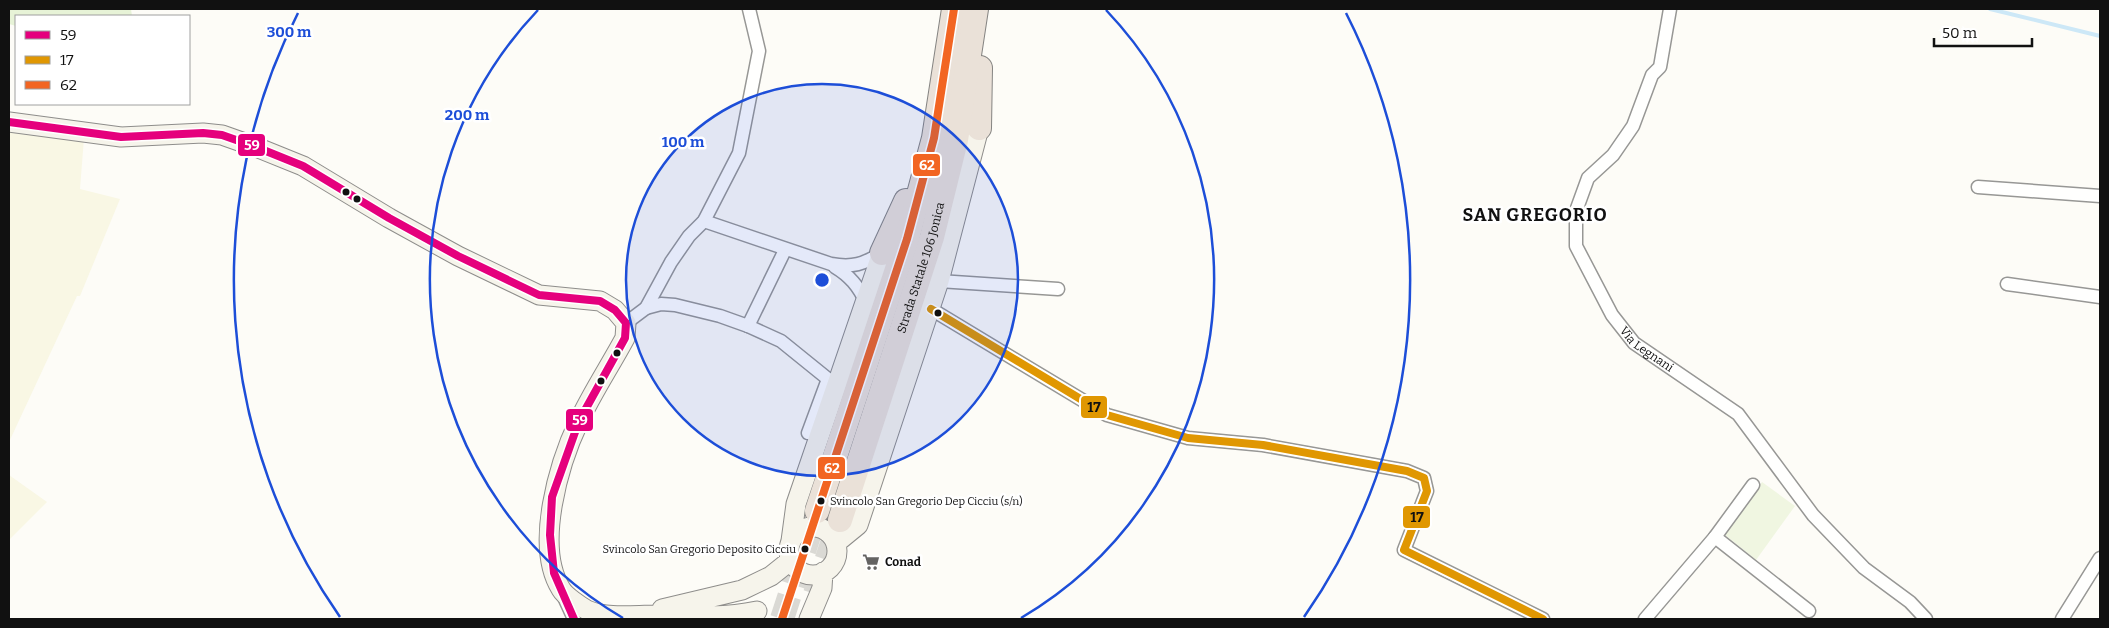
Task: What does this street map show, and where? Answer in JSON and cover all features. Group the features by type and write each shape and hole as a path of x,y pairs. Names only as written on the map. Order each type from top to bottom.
{"highway":[{"name":"Strada Statale 106 Jonica","path":"817,511 908,239 934,138 954,9"},
{"name":"Strada Statale 106 Jonica","path":"840,520 932,237 956,140 976,9"},
{"path":"979,128 980,9"},
{"path":"882,253 934,138"}],"street":[{"path":"646,308 671,262 689,236 704,221 739,153 759,51 749,9"},
{"name":"Via Legnani","path":"1670,9 1660,67 1652,75 1633,126 1613,155 1588,178 1576,211 1576,246 1612,315 1634,343 1738,414 1813,515 1864,568 1910,602 1926,619"},
{"path":"9,122 121,137 203,133 222,135 256,146 302,166 389,218 458,256 539,295 600,301 615,310 626,323 625,338 579,421 552,497 550,552 554,573 574,619"},
{"path":"836,543 858,525 939,281 979,128"},
{"path":"1978,187 2100,196"},
{"path":"704,221 785,250 847,267 865,263 882,253"},
{"path":"748,326 785,250"},
{"path":"756,615 771,576 791,551 800,530 814,527 828,532 836,543 835,560 823,572 816,574 801,571 791,551 796,504 882,253"},
{"path":"831,264 849,275 861,291 866,302"},
{"path":"939,281 1058,289"},
{"path":"2007,284 2100,297"},
{"path":"626,323 646,308 661,304 676,305 720,316 781,341 828,379 808,433"},
{"path":"930,309 1107,415 1188,438 1263,445 1407,471 1424,478 1427,491 1404,550 1543,619"},
{"path":"1646,619 1715,538 1753,485"},
{"path":"1715,538 1809,611"},
{"path":"2062,619 2100,558"},
{"path":"809,619 822,588 823,572"},
{"path":"634,615 742,590 771,576"},
{"path":"561,590 587,610 606,614 720,617 744,614 756,615"},
{"path":"742,590 748,592 753,597 756,615"}],"shaded area":[{"path":"9,129 84,138 80,189 120,199 80,296 77,296 9,442"},
{"path":"9,475 47,502 9,540"}],"green space":[{"path":"9,9 131,9 132,15 15,15 15,26 9,24"},
{"path":"1762,482 1795,506 1756,560 1724,534"}],"waterway":[{"path":"1990,9 2100,36"}],"tunnel":[{"path":"782,619 817,511"},
{"path":"815,594 840,520"}],"transit line":[{"name":"62","path":"782,619 907,239 934,138 954,9"},
{"name":"59","path":"9,122 121,137 203,133 222,135 303,166 389,218 458,256 539,295 600,301 615,310 626,323 625,338 579,421 552,497 550,535 554,573 574,619"},
{"name":"17","path":"931,309 1107,415 1188,438 1263,445 1407,471 1424,478 1427,491 1404,550 1543,619"}],"place":[{"name":"Svincolo San Gregorio Dep Cicciu (s/n)","path":"821,501"},
{"name":"Svincolo San Gregorio Deposito Cicciu","path":"805,549"},
{"name":"Conad","path":"871,562"}],"district":[{"name":"SAN GREGORIO","path":"1535,215"}]}
